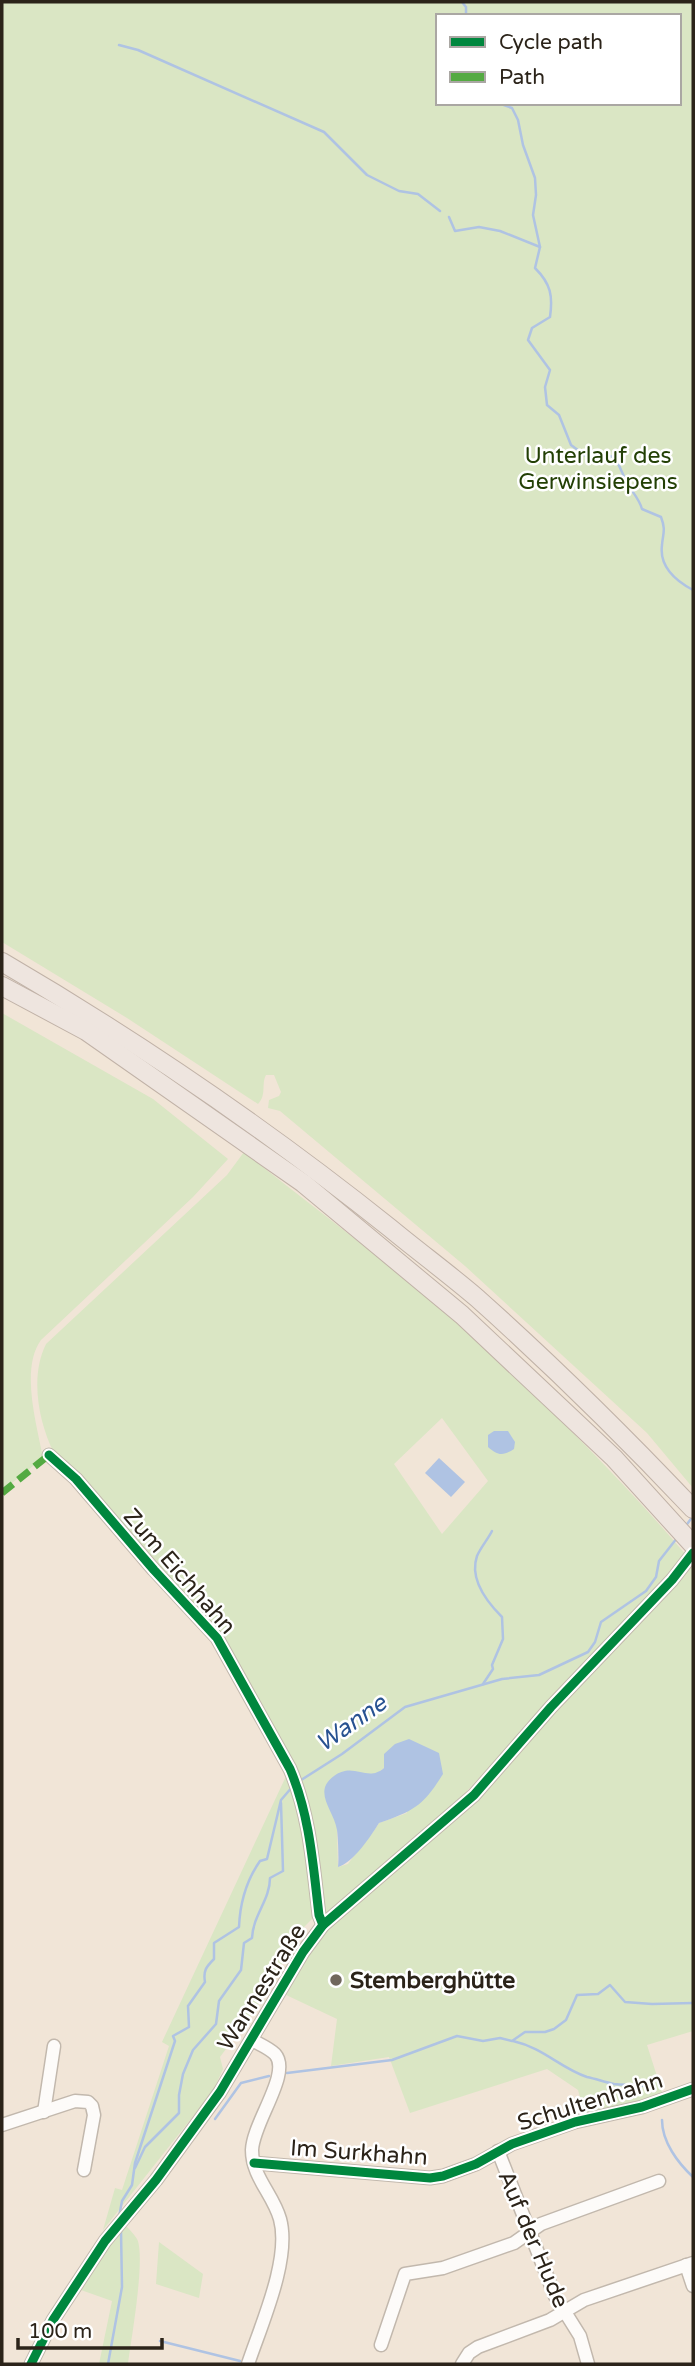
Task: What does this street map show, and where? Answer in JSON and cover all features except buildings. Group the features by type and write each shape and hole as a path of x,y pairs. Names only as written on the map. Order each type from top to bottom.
{"highway":[{"path":"2,962 94,1015 237,1111 308,1163 475,1297 628,1441 693,1508"},
{"path":"2,986 86,1031 303,1183 462,1315 614,1458 693,1545"}],"street":[{"name":"Zum Eichhahn","path":"49,1455 76,1479 217,1638 299,1791 308,1824 319,1916 323,1925"},
{"name":"Wannestraße","path":"31,2364 69,2294 105,2241 156,2180 220,2092 303,1952 323,1925 474,1795 551,1707 672,1580 693,1553"},
{"path":"248,2364 279,2269 283,2238 275,2204 254,2163 255,2133 279,2078 280,2069 274,2053 252,2040"},
{"path":"44,2112 54,2046"},
{"name":"Schultenhahn","path":"498,2151 575,2122 642,2107 693,2089"},
{"path":"2,2125 80,2101 88,2102 94,2115 84,2170"},
{"name":"Im Surkhahn","path":"254,2163 430,2178 476,2164 498,2151"},
{"name":"Auf der Hude","path":"498,2151 563,2311 580,2336 588,2364"},
{"path":"381,2345 405,2274 443,2268 514,2243 547,2222 659,2181"},
{"path":"462,2364 478,2347 550,2320 584,2300 690,2264 693,2286"}],"green space":[{"name":"Unterlauf des Gerwinsiepens","path":"2,2 693,2 693,1488 647,1433 465,1266 280,1111 268,1108 269,1100 279,1096 281,1092 274,1075 266,1075 258,1104 127,1018 2,942"},
{"path":"2,1013 153,1099 228,1159 193,1197 41,1340 35,1352 31,1381 34,1414 43,1458 2,1491"},
{"path":"244,1152 425,1296 483,1346 563,1422 639,1501 687,1556 434,1826 323,1920 310,1820 219,1636 54,1453 44,1427 38,1398 38,1370 46,1344 227,1175","holes":["442,1418 488,1481 442,1534 394,1464","384,1768 407,1813 379,1823 348,1864 338,1867 337,1829 370,1775"]},
{"path":"693,1561 693,2031 647,2045 663,2095 585,2115 578,2090 547,2069 410,2113 389,2057 331,2066 337,2019 284,1994 326,1927 575,1691 636,1628"},
{"path":"288,1772 297,1794 316,1915 304,1927 253,2013 220,2057 223,2069 213,2091 103,2230 115,2188 122,2190 169,2046 162,2042"},
{"path":"126,2226 137,2239 140,2262 128,2364 99,2364 112,2301 81,2290 108,2247"},
{"path":"159,2242 203,2274 199,2298 156,2284"}],"water":[{"path":"494,1431 508,1431 515,1442 514,1449 501,1454 488,1447 488,1435"},
{"path":"439,1458 465,1482 451,1497 425,1473"},
{"path":"409,1739 439,1753 443,1774 417,1806 379,1823 355,1855 338,1867 337,1830 324,1795 328,1782 341,1772 378,1772 384,1768 384,1754 395,1744"}],"waterway":[{"path":"462,2 466,7 466,14"},
{"path":"119,45 138,50 324,132 367,175 399,191 418,194 440,211"},
{"path":"504,105 512,108 518,120 523,145 535,178 533,215 540,247 535,268 548,285 551,303 550,317 532,328 528,340 550,370 545,387 547,405 559,415 571,445 586,456 613,457 642,509 661,517 664,528 662,553 666,567 675,578 693,590"},
{"path":"449,217 455,231 479,227 500,231 540,247"},
{"name":"Wanne","path":"685,1527 693,1516"},
{"path":"483,1684 493,1669 492,1665 503,1639 502,1617 485,1597 475,1573 477,1556 492,1531"},
{"name":"Wanne","path":"298,1782 342,1754 405,1707 502,1679 539,1675 588,1652 595,1642 601,1622 646,1591 656,1577 659,1561 677,1538"},
{"name":"Wanne","path":"119,2217 122,2201 132,2185 135,2163 175,2041 173,2036 189,2027 188,2006 205,1982 206,1969 214,1959 214,1943 239,1927 247,1884 260,1861 267,1859 281,1800 293,1786"},
{"path":"135,2168 145,2147 179,2113 183,2074 193,2050 216,2024 219,2001 241,1970 244,1943 252,1938 270,1878 283,1871 281,1803"},
{"path":"287,2073 392,2060 457,2036 483,2041 500,2038 512,2041 525,2032 554,2029 566,2020 577,1995 598,1994 610,1985 625,2002 693,2003"},
{"path":"513,2041 534,2048 568,2069 587,2077 652,2089"},
{"path":"215,2119 241,2083 269,2076"},
{"path":"662,2120 672,2152 693,2177"},
{"name":"Wanne","path":"108,2364 122,2287 121,2231"},
{"path":"160,2341 240,2361"}],"marked path":[{"path":"2,1493 49,1455"}],"cycle path":[{"path":"49,1455 76,1479 217,1638 290,1769 297,1787 306,1823 319,1915 323,1925"},
{"path":"31,2364 53,2320 105,2241 156,2180 220,2092 303,1952 323,1925 474,1795 551,1707 672,1580 693,1553"},
{"path":"254,2163 430,2178 443,2176 476,2164 512,2144 575,2122 642,2107 693,2089"}],"place":[{"name":"Stemberghütte","path":"336,1980"}]}
